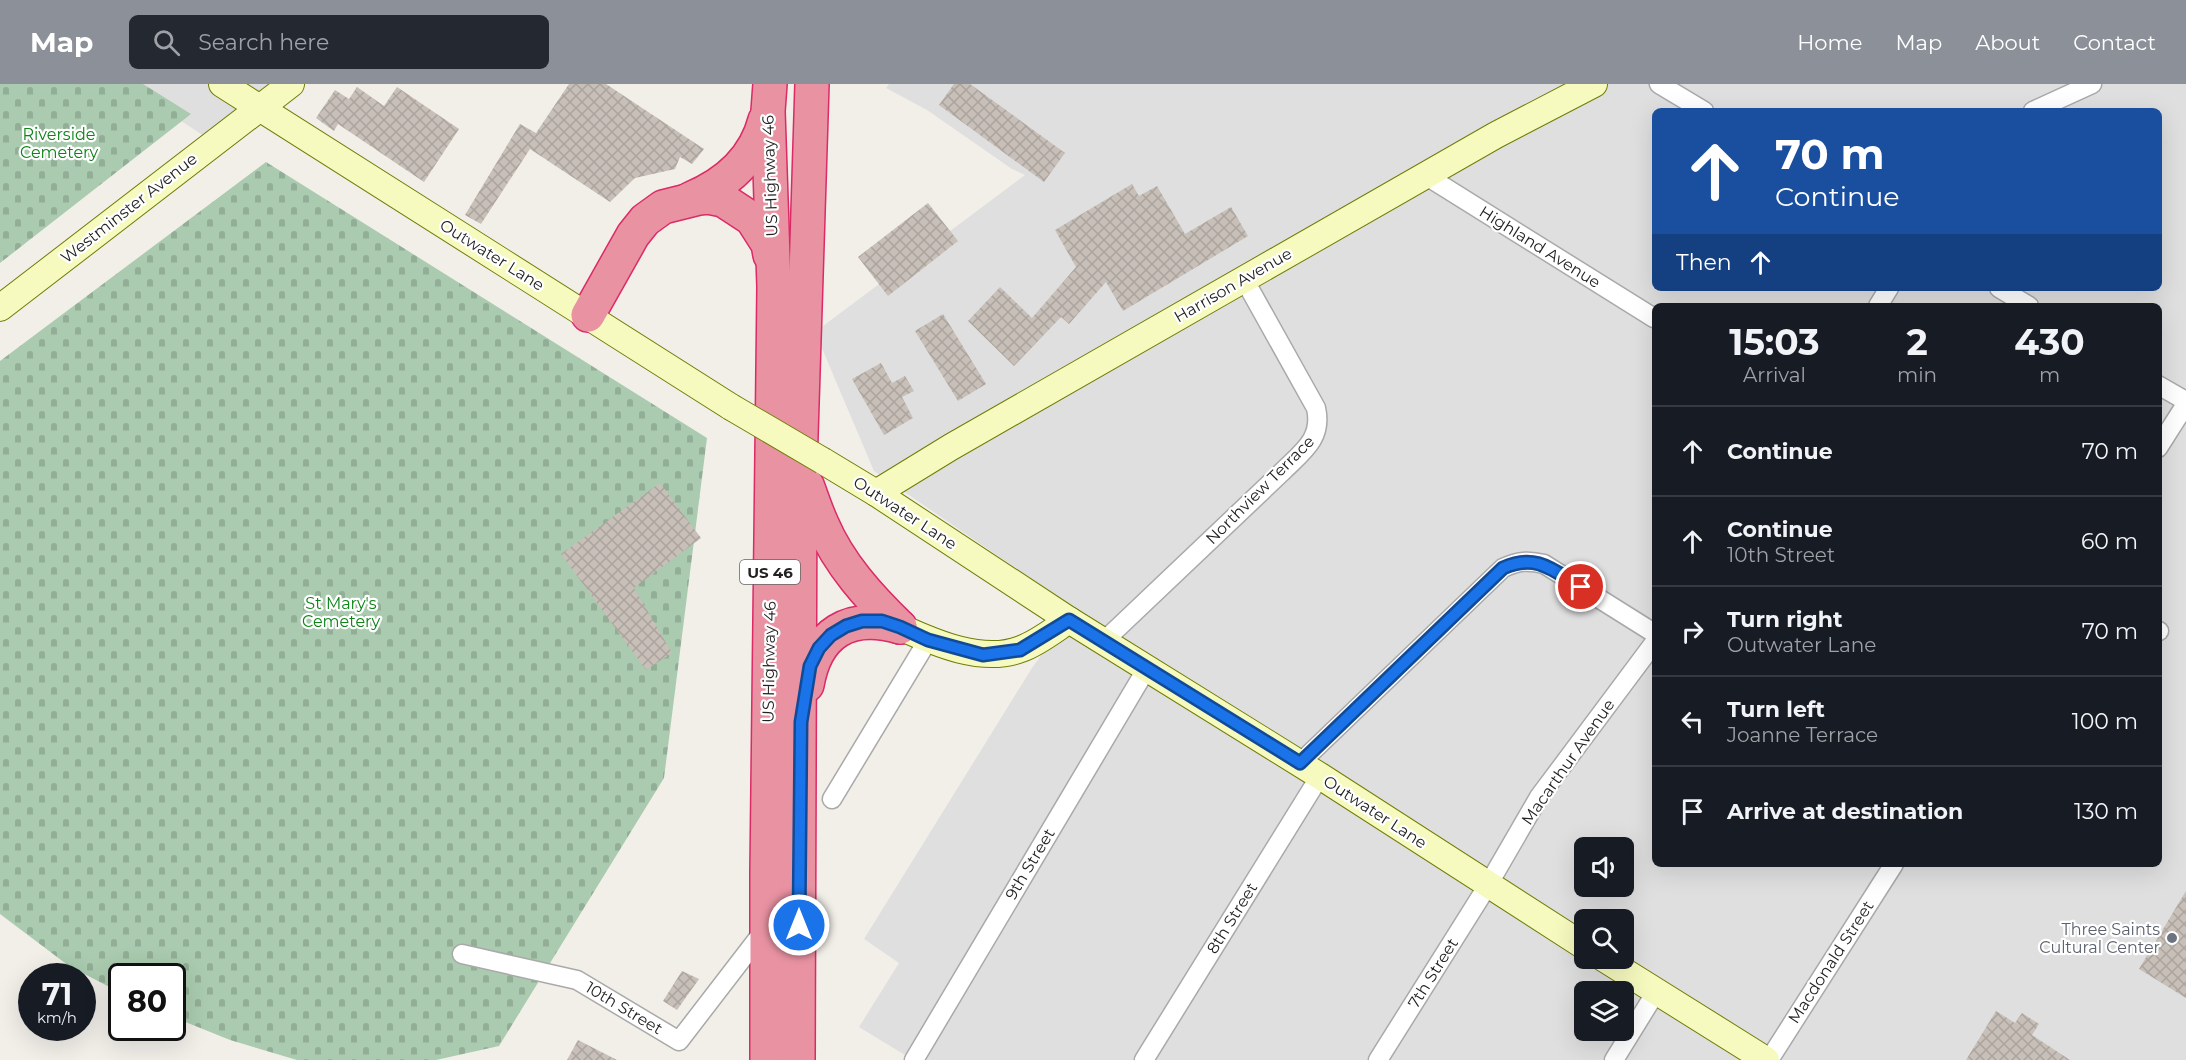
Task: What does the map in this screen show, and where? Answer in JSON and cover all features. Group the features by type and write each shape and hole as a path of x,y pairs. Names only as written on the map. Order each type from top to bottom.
{"highway":[{"name":"US Highway 46","path":"800,1053 801,722 812,464 812,84"},
{"name":"US Highway 46","path":"767,1060 774,287 769,97"},
{"path":"686,201 711,189 736,171 757,143 769,97"},
{"path":"588,315 633,235 645,220 663,207 708,197 723,200 752,219 768,244 774,287"},
{"path":"812,464 822,525 842,560 870,598 914,633"},
{"path":"801,722 810,666 819,648 831,635 846,626 862,621 882,621 914,633"}],"street":[{"name":"Outwater Lane","path":"222,84 731,407 812,464 876,493 1069,620 1310,769 1574,940"},
{"name":"Westminster Avenue","path":"0,308 291,84"},
{"name":"Harrison Avenue","path":"876,493 951,447 1425,175 1594,84"},
{"path":"1659,84 1699,108"},
{"path":"2040,108 2092,84"},
{"name":"Highland Avenue","path":"1425,175 1652,317"},
{"name":"Northview Terrace","path":"1104,641 1282,472 1311,443 1317,432 1319,420 1316,408 1244,279"},
{"path":"2004,291 2024,303"},
{"path":"2162,388 2186,403 2162,442"},
{"name":"8th Street","path":"1144,1060 1310,769 1503,568 1515,562 1529,561 1544,564 1652,632"},
{"path":"832,799 914,633 983,655 1020,650 1069,620"},
{"name":"Macarthur Avenue","path":"1488,885 1539,797 1652,646"},
{"name":"9th Street","path":"914,1060 1147,668"},
{"name":"Macdonald Street","path":"1767,1060 1892,867"},
{"name":"7th Street","path":"1378,1060 1488,885"},
{"name":"10th Street","path":"462,954 577,980 679,1041 767,927"},
{"path":"1620,969 1767,1060"},
{"path":"1614,1060 1656,992"}],"shaded area":[{"path":"125,84 282,84 207,138"},
{"path":"889,84 2186,84 2186,1060 913,1060 859,1027 899,963 864,939 1032,668 1075,609 874,471 815,332 1025,175 1012,169 927,110 886,88"}],"green space":[{"name":"Riverside Cemetery","path":"0,84 143,84 191,114 0,263"},
{"name":"St Mary's Cemetery","path":"266,162 707,438 664,778 499,1046 436,1060 297,1060 230,1040 186,1022 186,963 108,963 108,986 96,980 96,963 65,963 0,914 0,361"}],"building":[{"path":"569,84 606,84 704,149 692,164 680,157 675,169 635,178 610,202 530,149 481,224 465,215 520,124 536,133"},
{"path":"954,84 970,84 1065,153 1044,182 939,105"},
{"path":"357,87 384,106 397,87 459,129 424,182 338,124 334,131 316,118 335,90 349,99"},
{"path":"1132,184 1139,196 1157,186 1185,234 1231,207 1248,236 1123,311 1106,282 1069,324 1061,317 1014,366 968,321 1000,287 1032,318 1076,267 1055,230"},
{"path":"928,203 958,241 888,296 858,257"},
{"path":"943,314 986,384 958,401 915,331"},
{"path":"881,363 892,383 905,376 914,391 902,397 913,418 884,435 852,379"},
{"path":"660,483 701,538 634,588 672,653 646,670 561,554"},
{"name":"Three Saints Cultural Center","path":"2186,891 2186,998 2139,969"},
{"path":"682,971 699,979 677,1010 663,1001"},
{"path":"1996,1011 2015,1023 2022,1013 2039,1024 2032,1035 2070,1060 1966,1060"},
{"path":"578,1040 617,1060 567,1060"}],"place":[{"name":"Three Saints Cultural Center","path":"2172,938"}],"route":[{"path":"799,925 801,722 810,666 819,648 831,635 846,626 862,621 882,621 928,640 983,655 1020,650 1069,620 1300,763 1503,568 1515,562 1529,561 1544,564 1581,587"}]}
